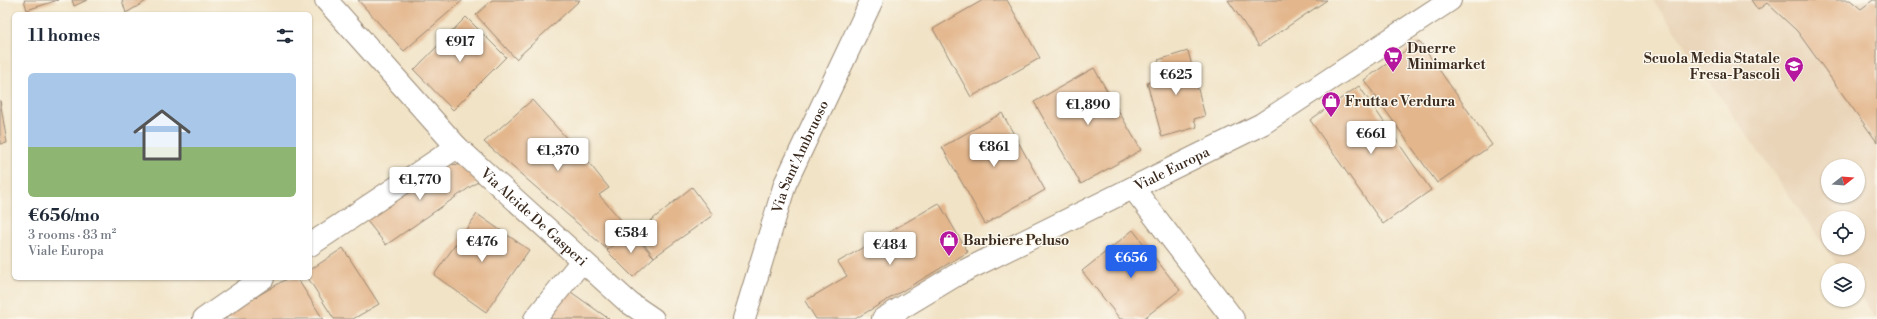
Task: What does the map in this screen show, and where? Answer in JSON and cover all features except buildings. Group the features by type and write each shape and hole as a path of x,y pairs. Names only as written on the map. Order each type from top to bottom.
{"street":[{"name":"Via Alcide De Gasperi","path":"326,0 457,146 628,302 653,319"},
{"name":"Via Sant'Ambruoso","path":"744,319 785,184 872,0"},
{"name":"Viale Europa","path":"883,319 956,274 1262,124 1439,3"},
{"path":"312,244 457,146"},
{"path":"1133,188 1233,319"},
{"path":"534,319 582,261"},
{"path":"204,319 260,280"}],"shaded area":[{"name":"Scuola Media Statale Fresa-Pascoli","path":"1653,0 1877,0 1877,319 1865,303 1865,263 1836,263 1831,255 1865,255 1865,211 1821,211 1821,241"}],"place":[{"name":"Duerre Minimarket","path":"1393,73"},
{"name":"Scuola Media Statale Fresa-Pascoli","path":"1794,83"},
{"name":"Frutta e Verdura","path":"1331,118"},
{"name":"Barbiere Peluso","path":"949,257"}]}
